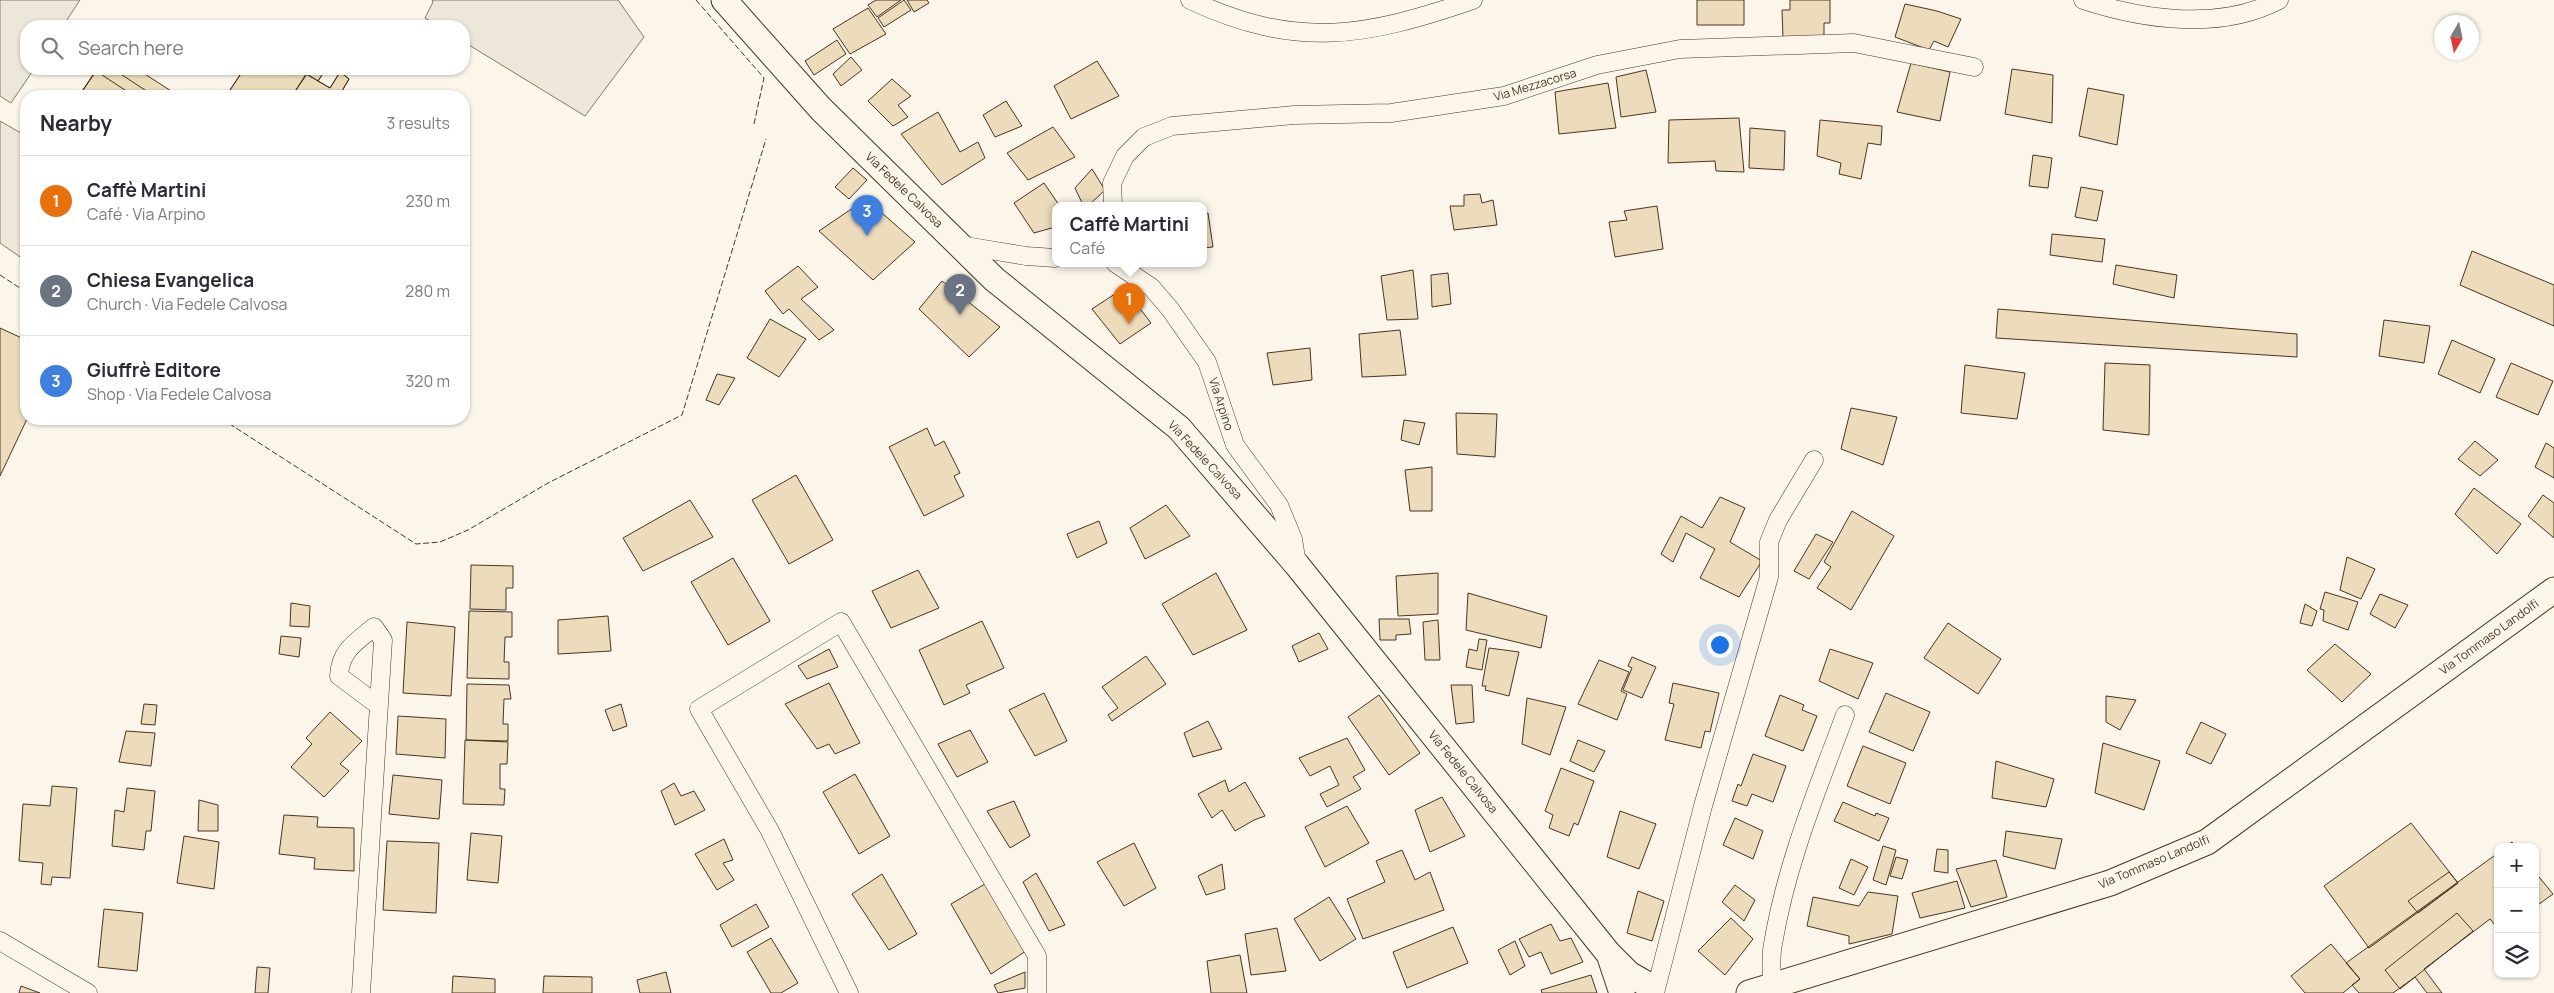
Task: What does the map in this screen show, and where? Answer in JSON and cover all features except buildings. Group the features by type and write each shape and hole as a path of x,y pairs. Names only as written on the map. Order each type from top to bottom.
{"street":[{"name":"Via Fedele Calvosa","path":"724,0 821,109 994,279 1179,428 1297,565 1608,953 1629,974 1649,990"},
{"path":"1190,0 1226,17 1267,28 1320,34 1366,31 1424,17 1473,0"},
{"path":"2083,0 2102,6 2161,18 2223,19 2279,0"},
{"name":"Via Mezzacorsa","path":"1113,202 1112,183 1125,156 1144,137 1172,126 1294,115 1391,113 1504,96 1597,65 1680,49 1854,43 1974,67"},
{"path":"960,245 1026,256 1052,258"},
{"name":"Via Arpino","path":"1121,267 1151,287 1176,316 1207,362 1235,445 1278,504 1293,539 1297,565"},
{"path":"1649,990 1769,577 1769,542 1778,520 1814,460"},
{"name":"Via Tommaso Landolfi","path":"1760,990 2110,883 2207,842 2554,590"},
{"path":"849,993 770,831 699,709 841,622 1037,956 1037,993"},
{"path":"361,993 379,706"},
{"path":"1760,990 1789,871 1807,816 1845,715"},
{"path":"0,941 88,993"},
{"name":"Via Fedele Calvosa","path":"1608,953 1615,968 1622,993"}],"shaded area":[{"path":"0,0 80,0 67,20 20,20 20,75 30,75 11,103 0,96"},
{"path":"432,0 618,0 644,37 585,116 470,46 470,20 428,20 425,18 433,2"},
{"path":"0,121 20,133 20,257 0,243"}],"fence":[{"path":"696,0 764,78 754,124"},
{"path":"231,425 416,544 440,542 468,530 548,483 682,415 766,139"},
{"path":"0,275 20,288"}],"place":[{"name":"Giuffrè Editore","path":"867,236"},
{"name":"Chiesa Evangelica","path":"960,315"},
{"name":"Caffè Martini","path":"1129,324"}]}
